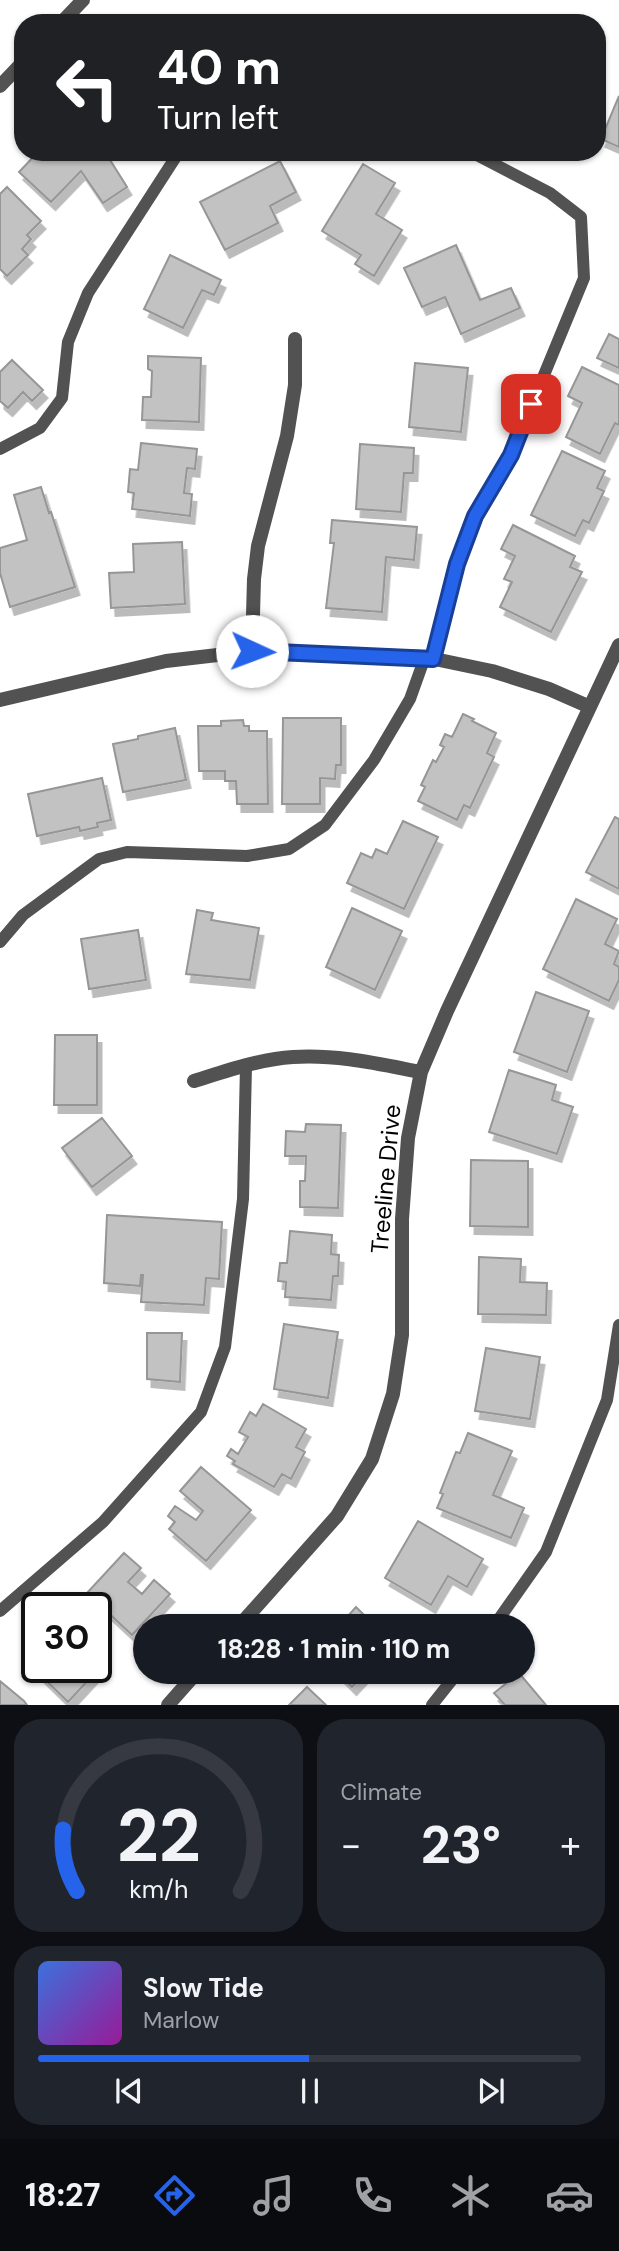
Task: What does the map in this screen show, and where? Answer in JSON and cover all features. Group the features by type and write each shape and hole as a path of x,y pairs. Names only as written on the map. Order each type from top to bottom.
{"street":[{"path":"70,14 83,0"},
{"path":"0,86 14,71"},
{"path":"252,651 256,557 287,436 295,385 295,340"},
{"name":"Treeline Drive","path":"250,1614 337,1516 372,1459 393,1394 401,1335 402,1219 408,1138 421,1072 619,645"},
{"path":"0,700 166,662 252,651 429,658 515,678 590,706"},
{"path":"194,1080 293,1057 346,1058 421,1072"},
{"path":"168,1705 187,1684"}],"lane":[{"path":"0,450 40,428 62,398 68,342 88,293 173,161"},
{"path":"0,942 23,915 99,859 127,852 247,856 289,849 326,825 374,760 410,699 429,658 457,564 475,516 511,455 584,278 581,217 550,193 488,161"},
{"path":"0,1611 103,1522 201,1412 225,1347 243,1199 246,1066"},
{"path":"502,1614 546,1552 607,1400 619,1325"},
{"path":"432,1705 449,1684"}],"building":[{"path":"619,96 619,147 606,141 606,127"},
{"path":"29,161 111,161 127,187 103,203 81,171 51,202 19,172"},
{"path":"280,161 296,192 270,206 278,223 225,250 200,202"},
{"path":"363,164 395,183 376,214 402,230 374,276 355,264 361,255 322,231"},
{"path":"7,187 41,221 27,235 31,239 22,249 28,255 7,276 0,269 0,194"},
{"path":"456,245 480,300 511,288 520,308 461,334 445,297 422,307 404,268"},
{"path":"170,255 221,280 214,295 202,290 183,328 144,309"},
{"path":"609,334 619,339 619,368 597,358"},
{"path":"148,356 201,358 199,422 142,420 143,397 151,397 152,371 148,369"},
{"path":"12,360 43,390 32,401 23,392 8,408 0,401 0,372"},
{"path":"415,363 468,368 461,432 409,427"},
{"path":"582,367 619,385 619,425 615,423 600,454 566,437 582,403 568,396"},
{"path":"141,443 197,449 195,469 187,468 184,493 192,494 190,516 132,509 134,493 128,492 130,469 138,470"},
{"path":"360,444 414,448 413,473 404,473 401,512 356,509"},
{"path":"562,451 605,471 597,488 604,491 589,523 583,520 575,536 531,515"},
{"path":"41,487 75,587 10,607 0,573 0,548 27,540 14,495"},
{"path":"332,520 417,527 414,560 386,557 382,612 326,608 334,543 330,543"},
{"path":"513,525 575,556 570,567 582,572 551,632 500,607 512,582 504,579 515,556 501,549"},
{"path":"182,542 185,604 111,608 109,573 134,572 133,544"},
{"path":"463,714 496,733 487,753 494,757 470,808 464,805 457,820 418,801 425,787 421,785 433,760 436,762 444,747 440,745 445,734 452,737"},
{"path":"283,718 341,718 341,765 336,765 335,779 320,778 320,804 282,804"},
{"path":"243,720 244,726 249,726 249,731 267,731 268,804 237,804 236,781 225,781 225,771 199,771 198,726 221,726 221,721"},
{"path":"175,728 186,780 123,792 113,744"},
{"path":"102,778 111,820 97,823 98,827 80,831 79,827 37,836 28,794"},
{"path":"615,817 619,819 619,889 586,872"},
{"path":"403,821 438,837 404,909 347,883 361,853 372,858 376,849 387,854"},
{"path":"576,899 617,919 605,944 619,951 614,964 619,967 619,980 609,1001 543,969"},
{"path":"352,908 402,931 375,990 326,967"},
{"path":"197,910 213,913 211,920 259,928 250,980 186,974"},
{"path":"138,930 146,980 89,989 81,939"},
{"path":"536,992 589,1011 567,1072 514,1052"},
{"path":"55,1035 97,1035 97,1105 54,1105"},
{"path":"509,1070 556,1085 552,1100 573,1107 557,1154 489,1132"},
{"path":"102,1118 132,1156 92,1187 62,1148"},
{"path":"306,1124 341,1125 338,1208 300,1207 300,1181 305,1181 306,1156 285,1156 286,1131 305,1132"},
{"path":"471,1160 528,1161 528,1227 470,1226"},
{"path":"107,1215 222,1222 219,1279 206,1278 204,1305 141,1302 143,1275 140,1286 104,1283"},
{"path":"290,1231 332,1235 331,1254 339,1255 338,1276 333,1276 331,1300 285,1297 286,1282 278,1281 280,1263 287,1263"},
{"path":"479,1257 521,1259 520,1282 547,1283 546,1315 478,1314"},
{"path":"284,1324 338,1332 328,1398 274,1389"},
{"path":"147,1333 182,1333 180,1382 147,1379"},
{"path":"486,1348 540,1357 530,1419 475,1411"},
{"path":"263,1404 306,1429 296,1447 305,1452 291,1479 282,1474 274,1487 233,1464 235,1461 227,1456 231,1449 238,1454 248,1437 239,1432 250,1412 256,1416"},
{"path":"468,1433 512,1451 493,1495 524,1508 511,1538 437,1508 456,1452 460,1453"},
{"path":"201,1467 251,1510 206,1561 169,1529 175,1522 168,1516 175,1506 196,1520 203,1511 180,1491"},
{"path":"418,1521 483,1559 467,1587 448,1576 431,1605 385,1578"},
{"path":"124,1553 141,1568 128,1582 142,1594 154,1580 170,1594 151,1614 133,1614 132,1635 112,1616 112,1592 88,1592"},
{"path":"356,1607 363,1614 350,1614"},
{"path":"0,1681 24,1701 27,1705 0,1705"},
{"path":"48,1683 86,1683 68,1702"},
{"path":"505,1684 528,1684 546,1705 505,1705 494,1693"},
{"path":"307,1687 326,1705 289,1705"}],"route":[{"path":"252,651 433,659 457,564 475,516 511,455 531,404"}]}
